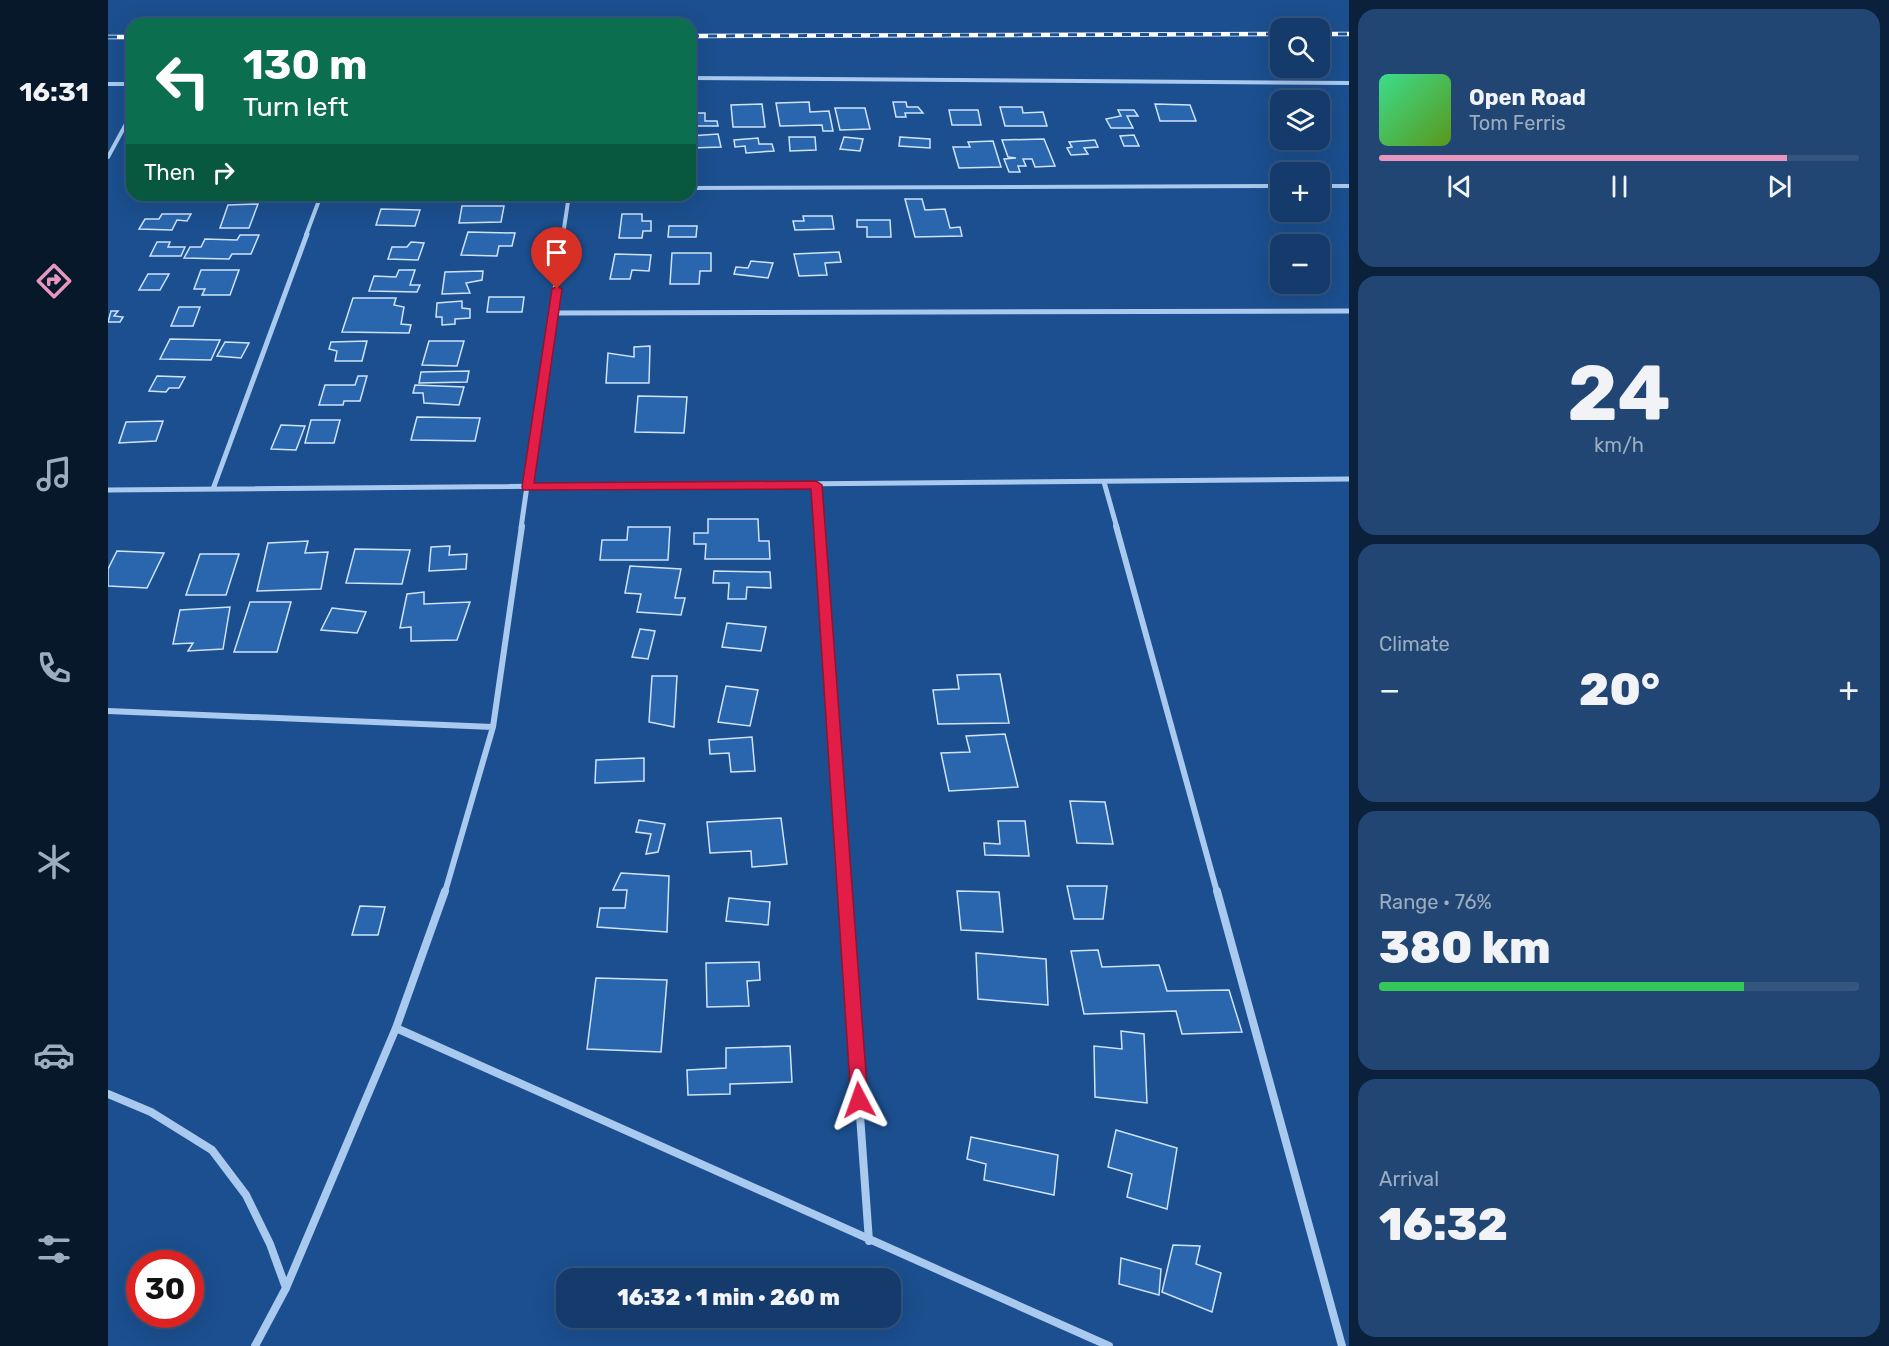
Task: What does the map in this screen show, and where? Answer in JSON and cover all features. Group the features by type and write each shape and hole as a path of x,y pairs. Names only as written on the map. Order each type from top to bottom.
{"street":[{"path":"696,78 1349,82"},
{"path":"108,84 126,84"},
{"path":"108,157 126,124"},
{"path":"696,188 1270,186"},
{"path":"1330,186 1349,186"},
{"path":"213,489 319,201"},
{"path":"255,1346 286,1288 396,1028 454,866 493,727 554,313 567,201"},
{"path":"554,313 1349,311"},
{"path":"108,490 1349,479"},
{"path":"1104,482 1342,1346"},
{"path":"816,485 869,1241"},
{"path":"108,711 493,727"},
{"path":"396,1028 869,1241 1109,1346"},
{"path":"108,1094 151,1112 212,1150 246,1195 270,1244 286,1288"}],"building":[{"path":"809,102 810,112 829,111 833,131 823,131 822,125 780,126 776,103"},
{"path":"893,102 906,102 907,107 918,107 923,113 905,113 906,117 896,117"},
{"path":"762,104 765,127 733,127 731,105"},
{"path":"1155,104 1190,105 1196,121 1160,121"},
{"path":"1000,107 1022,107 1023,113 1043,112 1047,126 1005,126"},
{"path":"835,108 865,108 870,129 840,130"},
{"path":"949,110 978,110 981,125 952,125"},
{"path":"1118,110 1134,110 1138,116 1127,116 1133,128 1111,128 1106,119 1121,116"},
{"path":"696,113 705,113 705,121 717,121 718,126 696,126"},
{"path":"718,134 721,147 696,148 696,136"},
{"path":"1134,135 1139,146 1124,146 1120,136"},
{"path":"789,137 815,137 816,150 790,151"},
{"path":"844,137 863,139 860,151 840,149"},
{"path":"900,137 930,139 930,148 899,146"},
{"path":"758,138 759,144 772,144 774,151 746,153 745,146 735,147 734,140"},
{"path":"1044,139 1055,166 1035,167 1032,159 1023,159 1026,166 1018,166 1020,172 1009,172 1004,159 1016,158 1008,157 1002,140"},
{"path":"1095,140 1098,147 1084,148 1088,154 1071,155 1067,148 1072,147 1069,142"},
{"path":"993,141 1001,167 959,168 953,147 970,147 968,142"},
{"path":"905,199 922,199 925,210 945,209 950,228 960,227 962,236 915,237"},
{"path":"258,204 249,228 220,228 228,205"},
{"path":"462,206 504,206 501,222 459,223"},
{"path":"381,209 420,210 415,226 376,225"},
{"path":"162,214 191,214 187,221 177,220 172,230 139,229 145,219 159,219"},
{"path":"622,214 642,214 642,221 651,221 651,231 643,231 642,238 619,238"},
{"path":"803,216 832,216 834,229 795,230 793,221 804,221"},
{"path":"857,220 890,220 891,237 867,237 867,227 857,227"},
{"path":"669,226 697,226 696,237 668,237"},
{"path":"468,232 515,233 512,246 499,246 497,256 461,255"},
{"path":"240,235 259,235 251,254 232,254 229,259 184,258 190,247 201,247 205,239 237,240"},
{"path":"157,242 170,242 168,247 185,247 181,256 150,256"},
{"path":"411,242 424,243 418,260 388,259 392,247 407,247"},
{"path":"839,252 841,262 825,263 827,275 799,276 794,254"},
{"path":"672,253 711,253 711,271 700,271 699,284 670,284"},
{"path":"615,254 651,255 649,271 632,270 630,279 610,279"},
{"path":"751,261 773,263 768,278 734,274 736,267 748,268"},
{"path":"201,270 239,270 230,295 202,295 205,289 194,289"},
{"path":"399,270 415,270 410,285 420,285 417,292 369,291 374,276 396,277"},
{"path":"483,271 482,280 466,283 470,293 442,294 445,272"},
{"path":"148,274 169,274 160,290 139,290"},
{"path":"489,297 524,297 522,312 487,312"},
{"path":"353,298 396,298 394,305 404,307 401,324 411,325 409,333 342,332"},
{"path":"462,301 462,308 470,309 470,318 455,319 455,324 442,325 442,317 436,317 437,303"},
{"path":"179,307 200,307 193,326 171,326"},
{"path":"111,311 118,311 114,316 123,317 120,322 108,322"},
{"path":"170,339 220,340 211,360 160,359"},
{"path":"367,341 362,361 335,361 337,351 329,349 331,342"},
{"path":"429,341 464,341 457,366 422,365"},
{"path":"225,342 249,343 241,358 217,356"},
{"path":"650,346 649,383 606,383 608,353 634,357 634,347"},
{"path":"469,371 467,382 419,383 421,372"},
{"path":"157,376 185,377 179,388 169,388 166,392 149,391"},
{"path":"358,376 367,376 360,401 344,401 343,405 319,405 325,385 355,385"},
{"path":"415,385 464,387 459,405 424,403 423,393 413,393"},
{"path":"638,396 687,397 684,433 635,432"},
{"path":"417,417 480,418 475,441 411,440"},
{"path":"311,420 340,420 334,443 305,443"},
{"path":"163,421 156,441 119,443 126,422"},
{"path":"281,425 305,426 296,450 271,449"},
{"path":"708,519 758,519 759,541 769,541 770,559 705,559 706,544 694,544 694,533 708,533"},
{"path":"628,527 670,527 668,560 600,560 602,540 627,540"},
{"path":"308,541 305,553 328,552 321,589 257,591 268,543"},
{"path":"450,546 449,555 467,554 466,569 429,571 431,547"},
{"path":"355,549 410,550 402,584 346,583"},
{"path":"117,551 164,553 147,588 108,586 108,569"},
{"path":"200,554 239,554 226,595 186,595"},
{"path":"630,566 681,569 675,598 685,598 681,615 637,612 641,594 625,593"},
{"path":"714,571 770,572 771,588 747,587 746,599 728,599 729,583 713,583"},
{"path":"424,592 424,604 470,602 457,640 411,641 411,627 400,628 407,594"},
{"path":"250,602 291,602 277,652 234,652"},
{"path":"230,607 223,649 188,651 193,643 173,644 180,610"},
{"path":"332,608 366,612 357,633 321,630"},
{"path":"727,623 766,627 761,651 722,647"},
{"path":"640,629 655,631 648,659 632,657"},
{"path":"1000,674 1009,723 938,724 933,690 959,689 957,675"},
{"path":"652,676 677,676 674,727 649,722"},
{"path":"726,686 758,690 750,726 718,722"},
{"path":"1005,734 1018,787 949,791 941,753 970,752 966,736"},
{"path":"752,737 755,771 731,772 729,753 710,754 709,740"},
{"path":"644,758 644,781 595,783 596,760"},
{"path":"1070,801 1105,802 1113,844 1077,843"},
{"path":"781,818 787,864 752,867 751,851 710,853 707,822"},
{"path":"639,820 665,824 658,852 646,854 651,834 636,832"},
{"path":"998,821 1025,821 1029,856 985,855 984,843 1000,844"},
{"path":"621,873 669,876 667,932 597,927 600,908 625,908 627,890 613,890"},
{"path":"1067,886 1107,886 1103,919 1074,919"},
{"path":"957,891 999,892 1003,932 961,930"},
{"path":"729,898 770,902 768,925 726,921"},
{"path":"360,906 385,907 378,935 352,935"},
{"path":"1098,950 1102,967 1159,965 1167,991 1229,990 1242,1032 1182,1034 1176,1011 1084,1014 1071,951"},
{"path":"976,953 1046,959 1048,1005 978,999"},
{"path":"759,962 760,980 747,981 749,1006 707,1007 706,963"},
{"path":"596,978 667,980 661,1052 587,1049"},
{"path":"1121,1031 1144,1034 1147,1103 1095,1097 1094,1046 1122,1049"},
{"path":"790,1046 792,1082 730,1084 730,1094 688,1095 687,1070 726,1068 726,1048"},
{"path":"1116,1130 1177,1148 1167,1209 1127,1197 1132,1174 1108,1167"},
{"path":"971,1137 1058,1155 1054,1195 984,1180 986,1164 967,1159"},
{"path":"1173,1245 1200,1246 1196,1264 1221,1273 1212,1312 1162,1292"},
{"path":"1121,1258 1161,1269 1159,1295 1119,1284"}],"railway":[{"path":"696,36 1270,34"},
{"path":"1330,34 1349,34"},
{"path":"108,37 126,37"}],"route":[{"path":"557,289 528,487 816,485 859,1100"}]}
